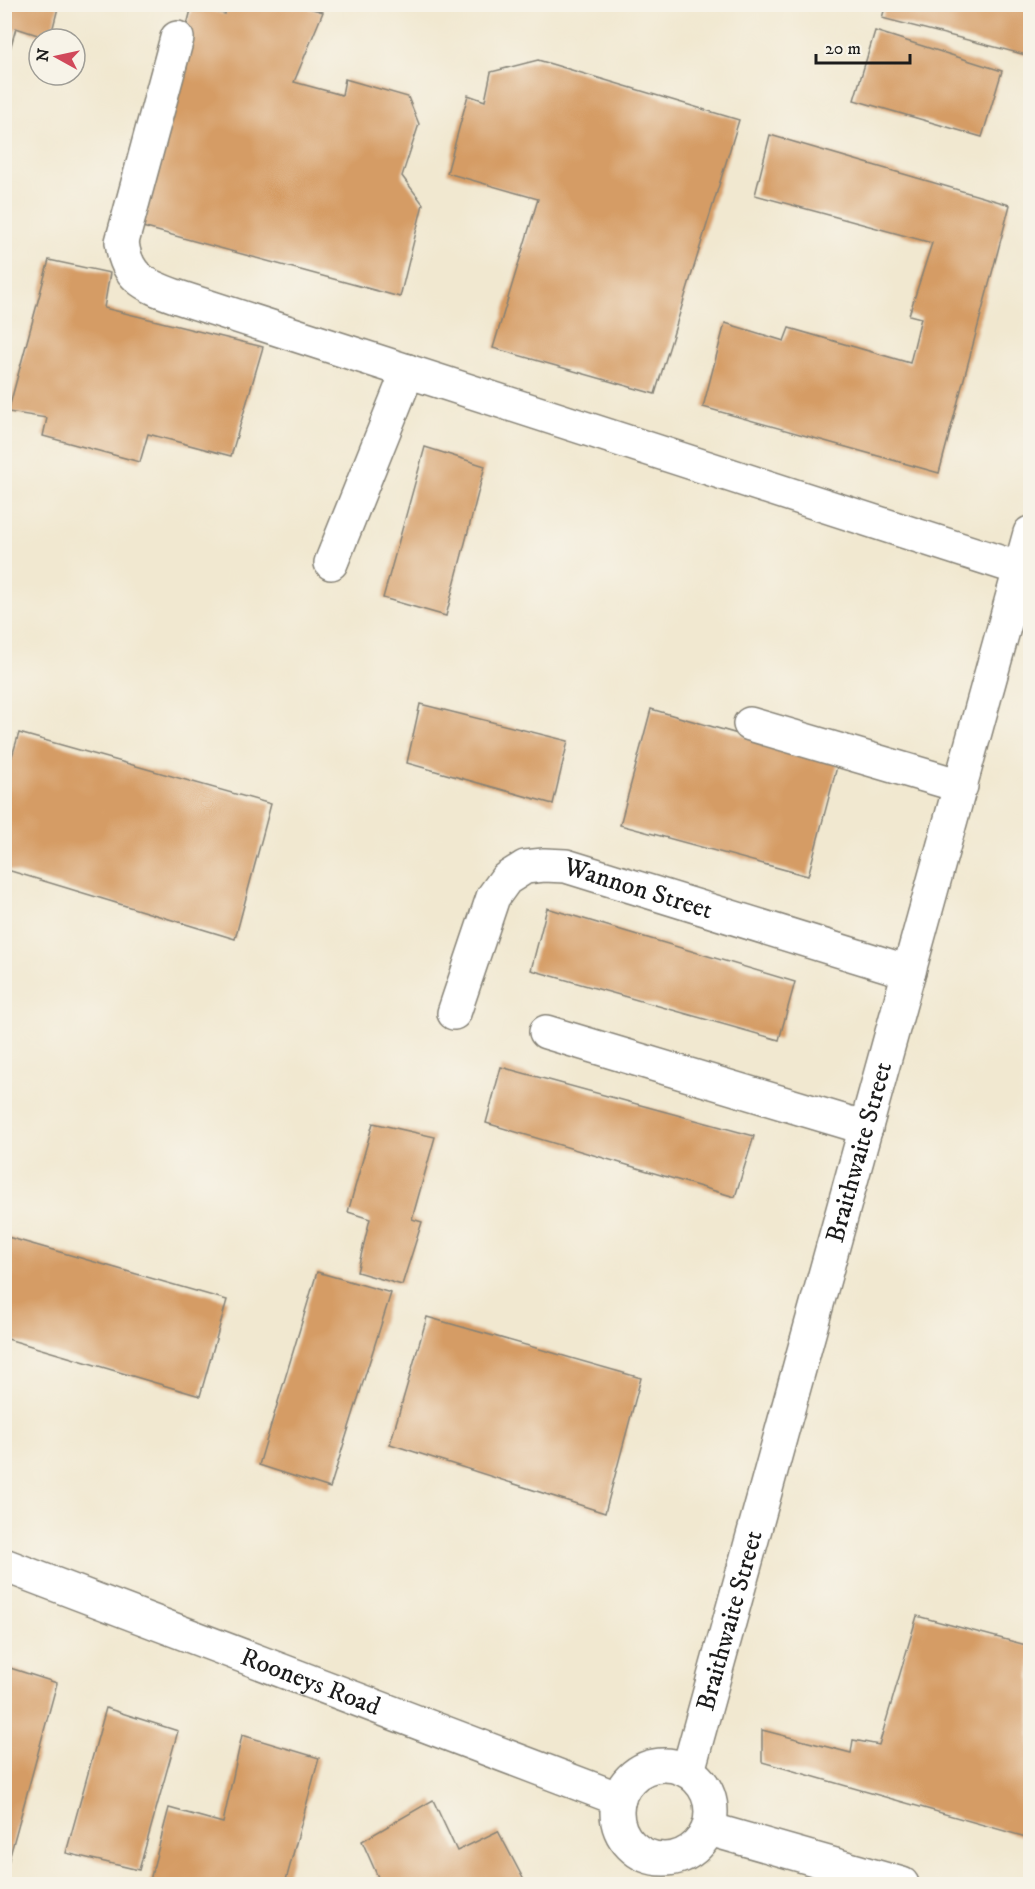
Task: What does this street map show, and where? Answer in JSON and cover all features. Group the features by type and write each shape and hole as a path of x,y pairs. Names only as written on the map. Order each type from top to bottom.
{"street":[{"path":"177,38 122,242 124,259 134,276 156,289 175,296 1020,569"},
{"path":"331,563 408,371"},
{"name":"Braithwaite Street","path":"688,1771 1030,533"},
{"path":"750,724 961,786"},
{"name":"Wannon Street","path":"454,1013 493,897 506,879 525,867 544,865 566,866 909,972"},
{"path":"546,1032 866,1128"},
{"name":"Rooneys Road","path":"4,1565 619,1799"},
{"path":"655,1765 672,1765 688,1771 700,1781 709,1796 712,1812 709,1828 703,1840 694,1850 646,1871 641,1854 629,1844 620,1830 616,1815 619,1799 626,1784 639,1772 655,1765"},
{"path":"709,1828 902,1884"}],"building":[{"path":"4,4 59,4 53,27 27,27 27,32 16,28 5,67"},
{"path":"227,4 295,4 323,12 294,82 342,95 345,79 408,97 419,124 402,176 423,204 400,297 135,225 192,6 225,14"},
{"path":"886,4 1030,4 1030,56 882,18"},
{"path":"875,31 1002,71 982,137 854,100"},
{"path":"538,60 739,120 655,394 493,348 538,199 447,173 468,95 485,101 491,72"},
{"path":"770,135 1010,205 939,473 703,407 725,323 784,341 789,328 910,363 921,318 909,315 932,243 755,195"},
{"path":"49,260 110,273 104,308 263,347 231,456 148,434 140,462 43,436 47,418 8,412"},
{"path":"425,447 485,466 446,616 383,598"},
{"path":"420,704 568,741 553,804 407,763"},
{"path":"651,709 838,763 808,876 620,825"},
{"path":"19,733 271,804 235,939 4,869 4,783"},
{"path":"547,908 795,982 779,1040 531,970"},
{"path":"501,1067 754,1136 735,1197 486,1123"},
{"path":"373,1123 435,1137 412,1219 422,1222 402,1285 357,1272 370,1219 348,1212"},
{"path":"4,1236 227,1300 200,1396 4,1338"},
{"path":"317,1272 391,1293 330,1488 259,1465"},
{"path":"427,1317 641,1378 605,1513 390,1444"},
{"path":"917,1616 1030,1646 1030,1820 1026,1837 762,1762 762,1730 851,1753 853,1740 879,1745"},
{"path":"4,1666 57,1683 5,1874 4,1874"},
{"path":"106,1708 178,1731 139,1870 66,1853"},
{"path":"242,1735 319,1758 285,1884 149,1884 169,1808 223,1823"},
{"path":"433,1800 457,1851 498,1831 526,1884 381,1884 362,1841"}]}
